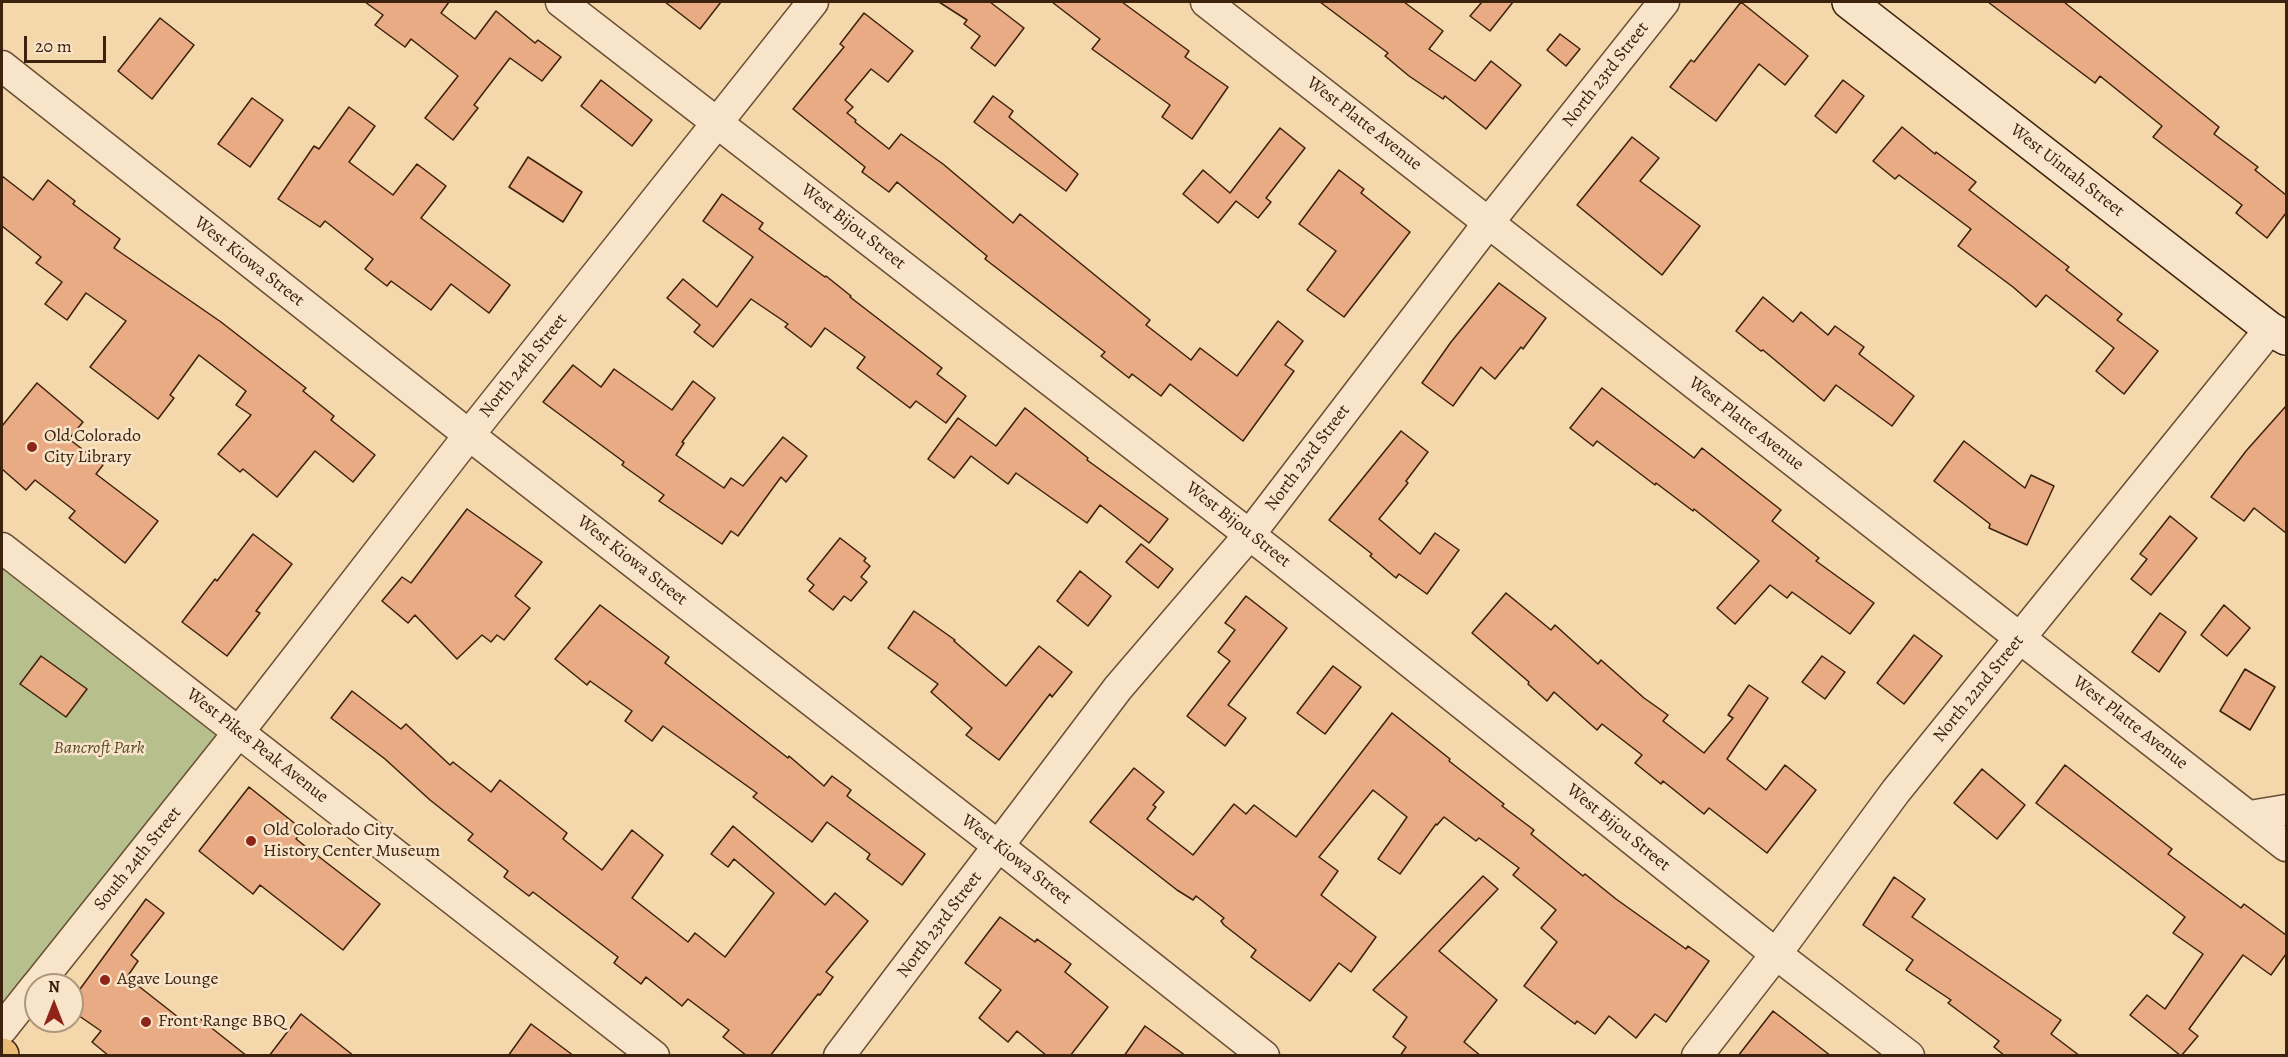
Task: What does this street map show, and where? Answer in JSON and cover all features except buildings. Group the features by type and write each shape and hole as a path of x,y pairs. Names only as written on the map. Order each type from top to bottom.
{"main road":[{"name":"West Uintah Street","path":"1849,2 2278,333"}],"street":[{"name":"West Bijou Street","path":"561,2 1250,534 1776,954 1909,1056"},
{"name":"North 24th Street","path":"238,733 469,435 813,2"},
{"name":"West Platte Avenue","path":"1206,2 2286,846"},
{"name":"North 23rd Street","path":"839,1056 1118,688 1250,534 1489,222 1664,2"},
{"name":"West Kiowa Street","path":"2,66 469,435 1264,1056"},
{"name":"North 22nd Street","path":"1697,1056 1776,954 1896,791 2020,638 2278,333"},
{"name":"West Pikes Peak Avenue","path":"2,548 654,1056"},
{"name":"South 24th Street","path":"46,973 238,733"},
{"path":"2250,816 2286,810"},
{"name":"South 24th Street","path":"2,1029 24,1001"}],"green space":[{"name":"Bancroft Park","path":"2,548 238,733 47,973 24,973 24,1001 2,1029"}],"place":[{"name":"Old Colorado City Library","path":"32,447"},
{"name":"Old Colorado City History Center Museum","path":"251,841"},
{"name":"Agave Lounge","path":"105,980"},
{"name":"Front Range BBQ","path":"146,1022"}]}
